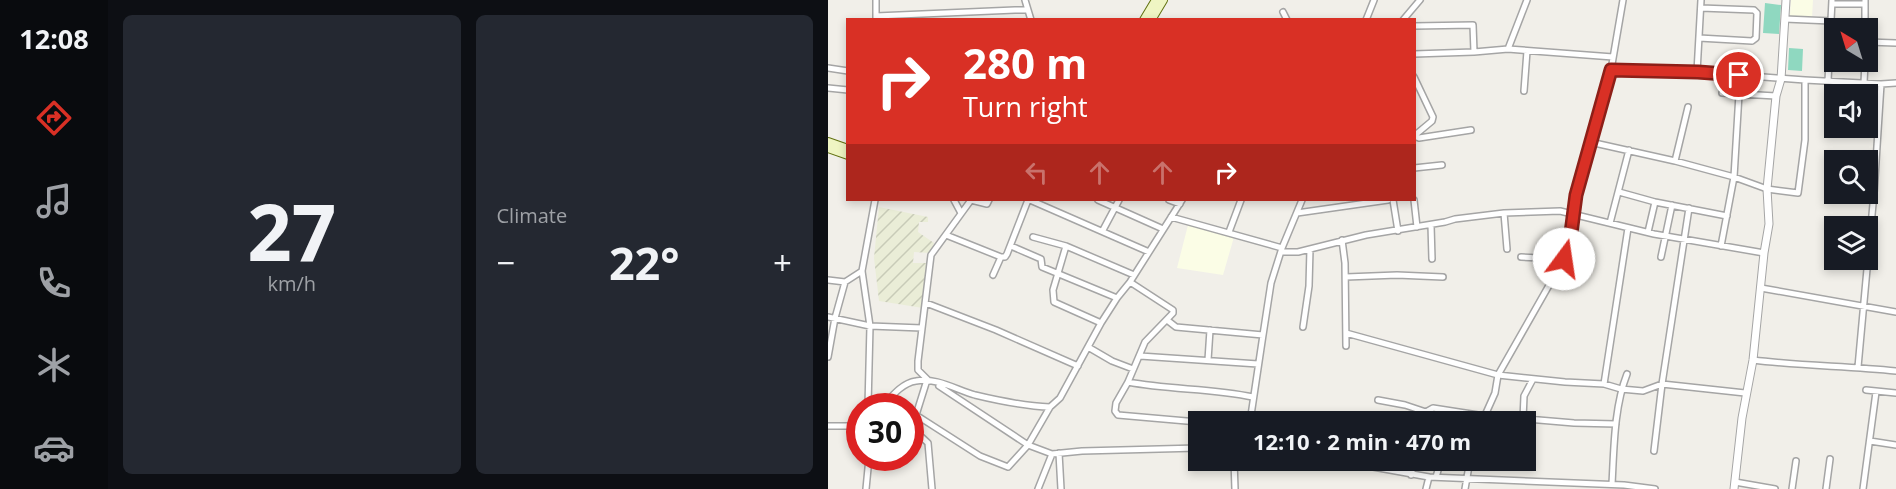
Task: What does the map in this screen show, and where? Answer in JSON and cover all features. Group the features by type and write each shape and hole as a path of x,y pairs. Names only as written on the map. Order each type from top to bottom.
{"main road":[{"path":"1145,18 1156,0"},
{"path":"1152,18 1162,0"},
{"path":"828,142 846,148"},
{"path":"828,148 846,154"}],"street":[{"path":"876,0 876,18 1028,10"},
{"path":"1025,0 1030,18"},
{"path":"1367,18 1374,0"},
{"path":"1405,18 1420,0"},
{"path":"1509,49 1527,0"},
{"path":"1486,411 1495,393 1498,375 1564,259 1576,195 1614,57 1623,0"},
{"path":"1698,72 1701,0"},
{"path":"1775,489 1735,486 1745,393 1753,360 1769,224 1767,189 1776,96 1781,79 1786,0"},
{"path":"1831,18 1832,2 1865,2 1865,18"},
{"path":"1699,38 1752,41 1756,38 1754,10 1701,8"},
{"path":"1283,12 1286,18"},
{"path":"1785,20 1824,21"},
{"path":"1416,26 1473,25 1474,52"},
{"path":"1878,42 1896,43"},
{"path":"1416,54 1509,49 1614,57"},
{"path":"1524,91 1527,51"},
{"path":"828,68 846,71"},
{"path":"1611,70 1698,72 1781,79 1896,83"},
{"path":"1828,81 1829,72"},
{"path":"1864,83 1865,72"},
{"path":"1590,142 1675,160 1767,189 1798,193 1804,140 1805,80"},
{"path":"1416,81 1433,117 1432,121 1416,134"},
{"path":"1858,367 1881,84"},
{"path":"828,88 846,90"},
{"path":"1722,93 1776,96"},
{"path":"1721,246 1734,177 1739,94"},
{"path":"1675,160 1688,107"},
{"path":"1416,137 1471,130"},
{"path":"1610,223 1629,150"},
{"path":"1416,168 1442,165"},
{"path":"1619,192 1655,202 1727,216"},
{"path":"868,393 870,326 862,271 875,201"},
{"path":"955,201 961,213"},
{"path":"970,201 931,255 918,370 927,380 950,392 1028,445 1052,454 1188,448"},
{"path":"975,201 987,204 988,201"},
{"path":"946,235 1005,257 1029,201"},
{"path":"1031,201 1103,230 1149,252"},
{"path":"1100,201 1163,229"},
{"path":"1103,230 1118,201"},
{"path":"1229,232 1241,201"},
{"path":"1251,411 1271,283 1281,250 1302,201"},
{"path":"1297,213 1376,201"},
{"path":"1393,201 1398,231"},
{"path":"1414,201 1417,227"},
{"path":"924,420 980,456 1008,467 1028,445 1050,407 1060,398 1101,323 1181,202"},
{"path":"1648,232 1655,202"},
{"path":"1661,257 1672,205"},
{"path":"1654,451 1689,208"},
{"path":"1171,217 1229,232 1281,250 1310,249 1342,240 1455,219 1504,213 1560,211 1665,236 1764,253"},
{"path":"1504,213 1507,249"},
{"path":"1431,225 1432,259"},
{"path":"1605,384 1628,228"},
{"path":"1033,237 1066,246 1134,275"},
{"path":"1342,240 1346,277 1346,346"},
{"path":"1011,246 1041,259 1042,267 1117,298"},
{"path":"1066,246 1053,290 1054,302 1101,323"},
{"path":"1303,327 1309,286 1310,249"},
{"path":"993,275 1001,257"},
{"path":"1521,257 1564,259"},
{"path":"828,280 845,282 862,271"},
{"path":"1346,277 1443,277"},
{"path":"828,357 845,282"},
{"path":"1130,282 1173,310 1167,320 1145,342 1128,382 1116,403 1115,411 1118,415 1188,421"},
{"path":"1761,288 1896,312"},
{"path":"926,303 996,330 1078,366"},
{"path":"828,317 870,326 922,327"},
{"path":"1167,320 1176,327 1263,335"},
{"path":"1208,360 1210,330"},
{"path":"1346,333 1498,375 1605,384 1621,389 1642,391 1662,384 1745,393"},
{"path":"1088,347 1132,369"},
{"path":"1140,356 1258,364"},
{"path":"1753,360 1791,365 1858,367 1896,371"},
{"path":"1612,484 1616,424 1621,389 1627,374"},
{"path":"1523,411 1524,396 1533,379"},
{"path":"923,393 927,380"},
{"path":"896,393 914,381 927,380 1024,406 1050,407"},
{"path":"1128,382 1148,386 1237,393 1253,397"},
{"path":"1866,390 1896,393"},
{"path":"1863,489 1876,392"},
{"path":"1378,400 1423,411"},
{"path":"1428,411 1433,408 1448,411"},
{"path":"1536,419 1616,424"},
{"path":"828,426 846,426"},
{"path":"924,439 928,443 933,489"},
{"path":"1870,441 1896,445"},
{"path":"1059,453 1061,489"},
{"path":"1038,489 1052,454"},
{"path":"1826,489 1830,459"},
{"path":"1792,489 1796,461"},
{"path":"866,489 867,471"},
{"path":"1234,471 1235,489"},
{"path":"1394,471 1429,477 1563,484 1612,484 1655,489"},
{"path":"1412,475 1413,471"},
{"path":"1436,477 1438,471"},
{"path":"1465,489 1467,471"},
{"path":"1426,489 1429,477"},
{"path":"1508,489 1509,480"}],"shaded area":[{"path":"1791,0 1813,0 1812,18 1790,16"},
{"path":"879,207 928,217 928,222 919,222 918,232 934,243 930,253 914,252 913,263 926,263 923,308 879,301 874,258"},
{"path":"1188,225 1234,237 1223,275 1177,268"}],"green space":[{"path":"1765,3 1781,5 1779,34 1763,33"},
{"path":"1789,48 1803,49 1802,71 1788,70"}],"route":[{"path":"1564,259 1571,233 1576,195 1611,70 1739,75"}]}
